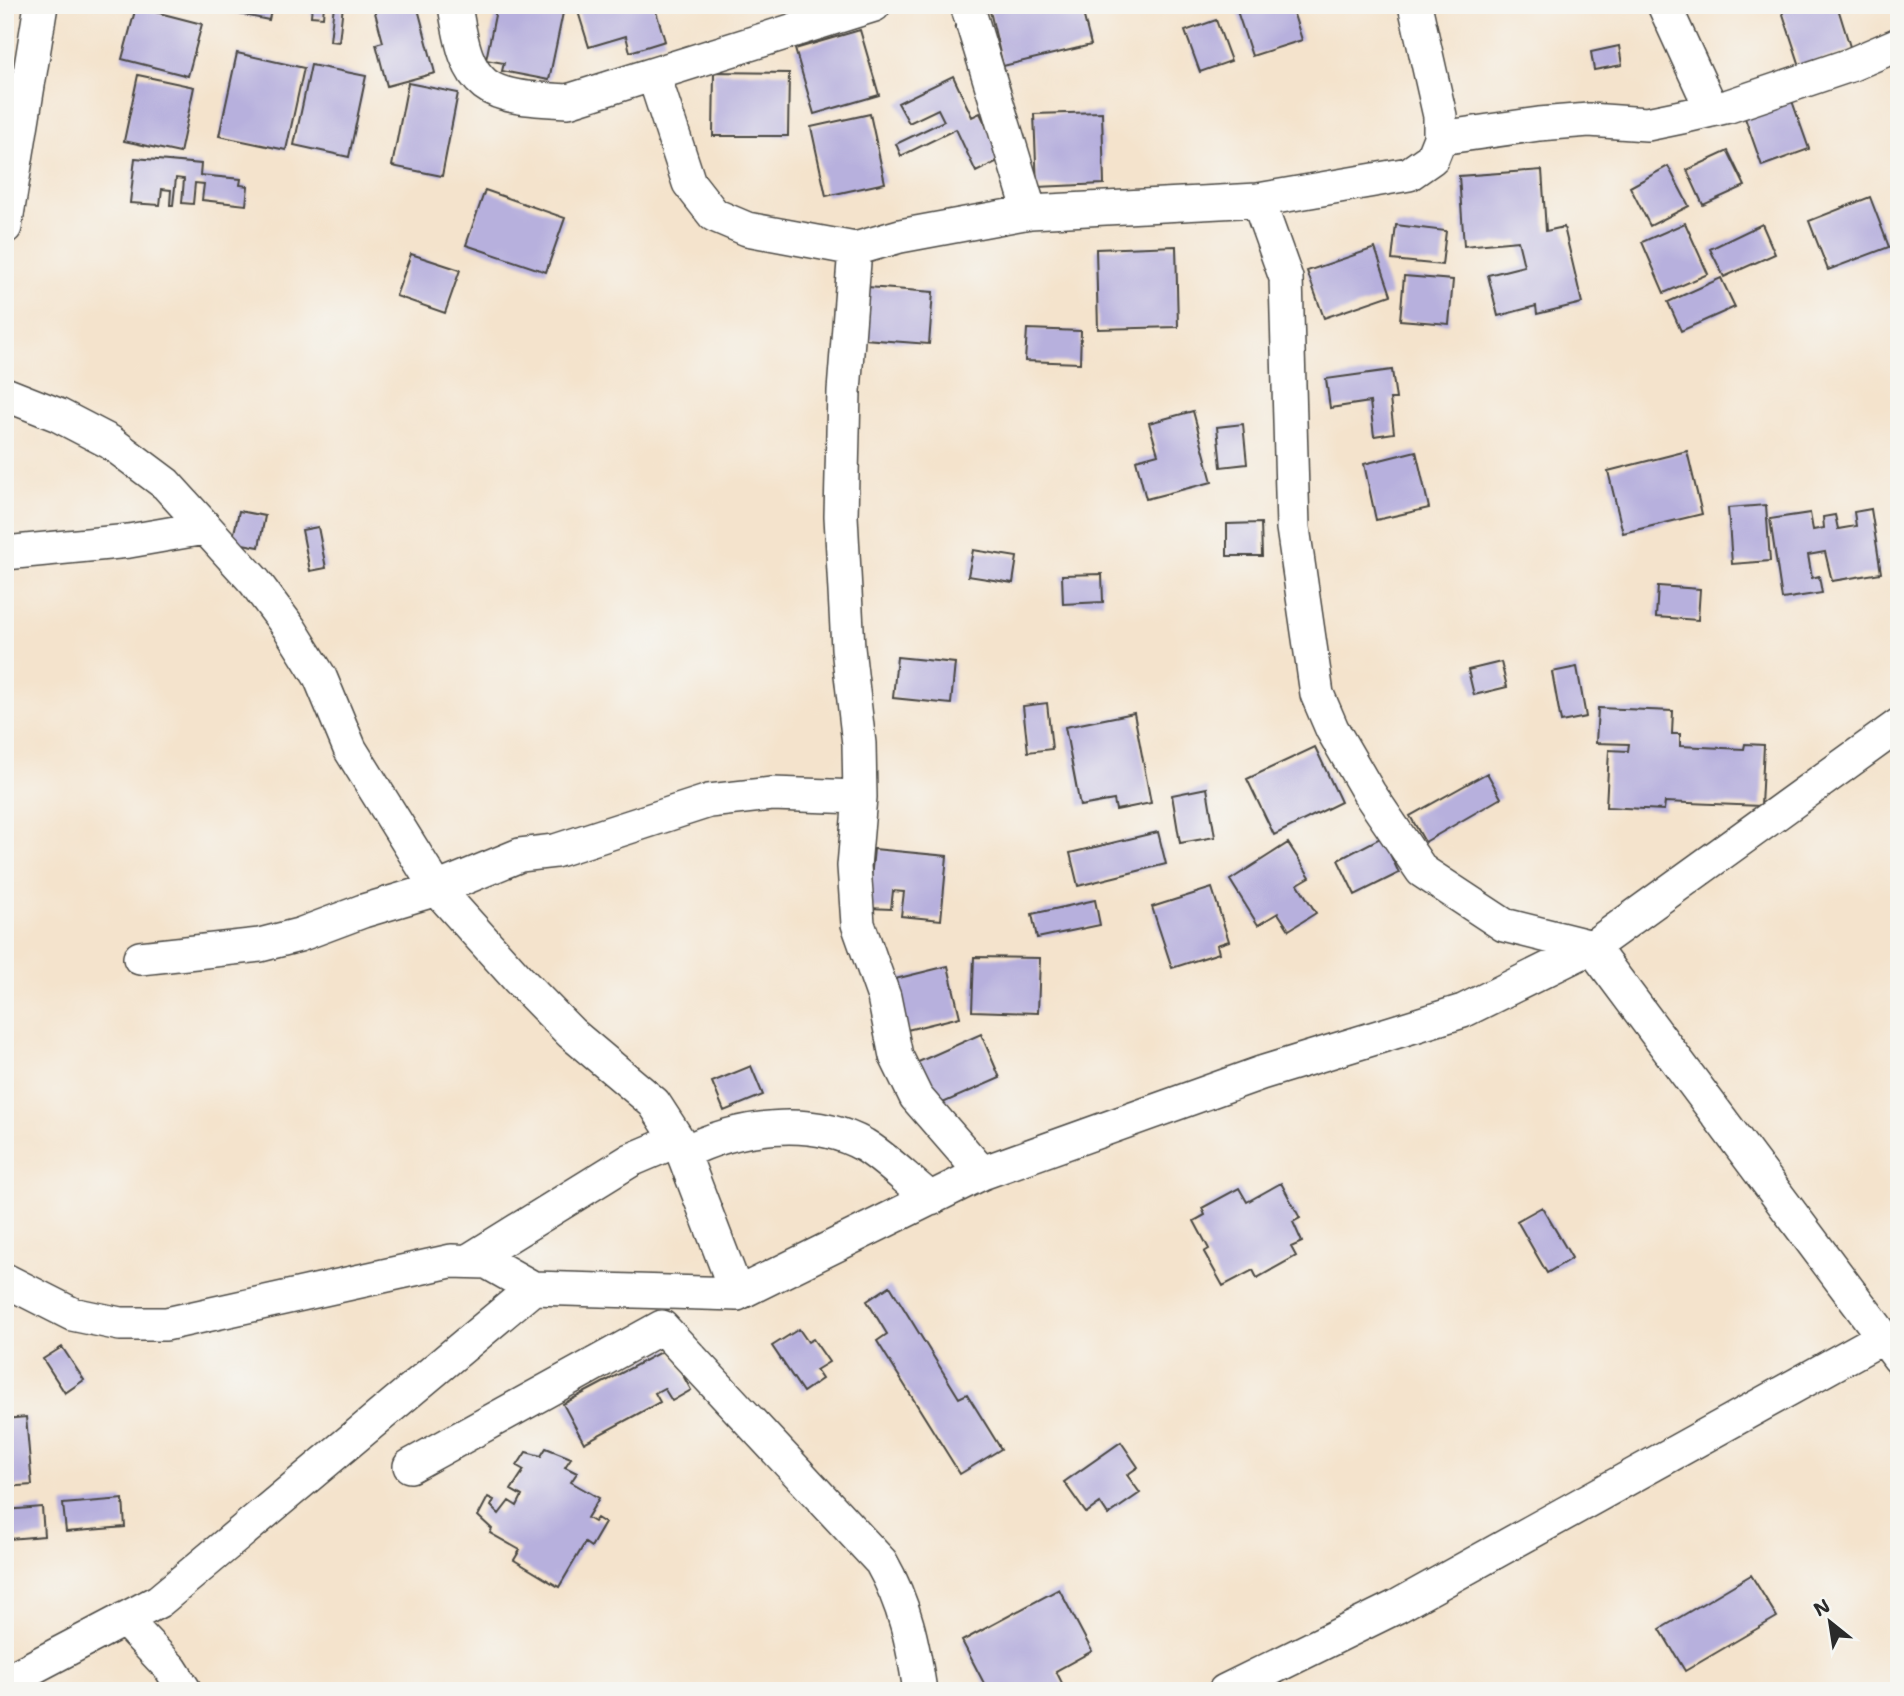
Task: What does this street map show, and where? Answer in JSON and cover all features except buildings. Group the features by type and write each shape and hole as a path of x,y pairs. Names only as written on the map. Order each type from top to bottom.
{"street":[{"path":"5,227 41,5"},
{"path":"455,5 462,52 490,91 515,99 568,101 874,5"},
{"path":"967,5 1030,212"},
{"path":"654,76 689,183 714,215 747,229 855,249 900,236 1030,212 1258,200 1409,174 1432,158 1440,138 1440,116 1415,5"},
{"path":"1664,5 1712,110"},
{"path":"1440,138 1588,120 1647,124 1712,110 1850,65 1899,44"},
{"path":"1225,1691 1396,1607 1891,1348 1592,947 1504,925 1422,871 1369,793 1332,729 1317,694 1293,528 1286,278 1258,200"},
{"path":"855,249 844,391 841,516 848,648 859,744 860,797 854,866 858,924 884,997 895,1056 916,1097 982,1173"},
{"path":"5,394 58,415 110,442 166,484 255,582 290,629 320,677 350,749 437,889 519,981 571,1033 653,1103 681,1146 737,1294"},
{"path":"5,553 129,541 204,528"},
{"path":"5,1280 72,1314 120,1324 166,1324 451,1261 487,1262 533,1288 737,1294 982,1173 1261,1073 1463,1011 1592,947 1899,725"},
{"path":"141,958 260,945 299,935 363,911 437,889 520,856 555,851 709,801 772,794 860,797"},
{"path":"468,1261 639,1156 709,1140 791,1126 833,1132 864,1146 931,1199"},
{"path":"5,1682 159,1601 533,1288"},
{"path":"410,1466 662,1327 881,1562 897,1590 910,1626 920,1691"},
{"path":"124,1619 171,1669 185,1691"}]}
